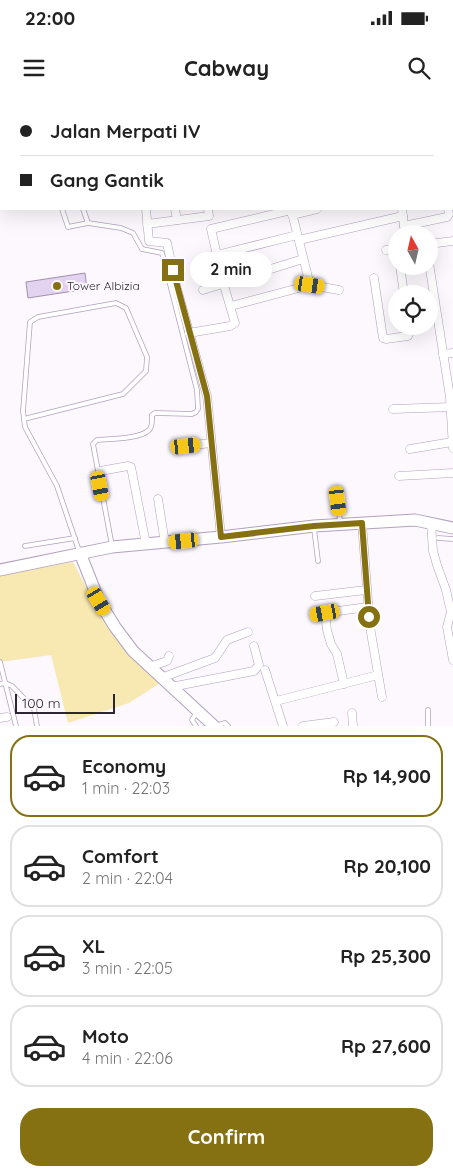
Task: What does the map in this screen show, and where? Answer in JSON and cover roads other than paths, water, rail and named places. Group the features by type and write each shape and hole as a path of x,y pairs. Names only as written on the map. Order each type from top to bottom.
{"main road":[{"path":"0,570 112,547 165,543 314,526 404,520 453,528"},
{"path":"80,553 99,601 133,651 214,726"}],"street":[{"path":"146,210 149,241 167,243 207,396 221,537"},
{"path":"175,210 177,220"},
{"path":"147,224 209,216 208,210"},
{"path":"189,333 233,326 235,323 211,229 292,211 304,210"},
{"path":"421,225 447,217 450,214 448,210"},
{"path":"292,211 310,285"},
{"path":"217,255 298,238 402,212 404,225"},
{"path":"438,243 453,241"},
{"path":"203,290 223,282 303,259"},
{"path":"410,449 452,445 452,397 443,354 431,275"},
{"path":"374,278 383,336 386,339 406,337 408,335"},
{"path":"230,306 310,285 339,290"},
{"path":"443,354 453,352"},
{"path":"393,409 451,407"},
{"path":"186,446 211,443"},
{"path":"100,472 131,467 146,544"},
{"path":"399,476 453,473"},
{"path":"158,499 165,543"},
{"path":"362,523 366,590 382,697"},
{"path":"431,523 436,565 446,590 451,612 447,627 453,660"},
{"path":"315,596 366,590"},
{"path":"315,614 368,607"},
{"path":"325,613 329,637 337,654 344,684"},
{"path":"161,678 215,658 227,640 248,632"},
{"path":"171,687 254,671 259,667 254,646"},
{"path":"150,667 166,661 169,656"},
{"path":"265,670 283,726"},
{"path":"276,701 378,675"},
{"path":"352,712 353,726"},
{"path":"303,726 334,722"}],"lane":[{"path":"62,210 68,227 88,223 120,228 133,233 142,249 162,252 197,390 198,409 196,412 192,414 155,413 152,415 152,425 148,431 136,436 97,440 93,444 112,547"},
{"path":"83,210 88,223"},
{"path":"24,419 123,394 146,371 146,357 126,308 116,303 38,317 30,322 24,419 25,427 56,486 80,553"},
{"path":"337,490 340,524"},
{"path":"314,526 318,561"},
{"path":"25,546 75,538"},
{"path":"438,538 453,539"},
{"path":"0,662 16,726"},
{"path":"0,684 5,683 12,686 34,709 38,726"},
{"path":"428,710 428,726"},
{"path":"196,726 192,720 198,712"},
{"path":"214,726 225,723 228,726"}],"place":[{"name":"Tower Albizia","path":"57,286"}]}
